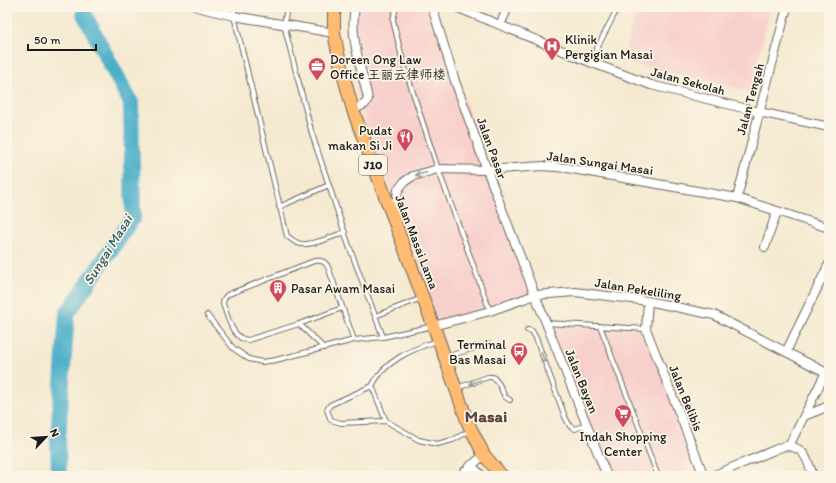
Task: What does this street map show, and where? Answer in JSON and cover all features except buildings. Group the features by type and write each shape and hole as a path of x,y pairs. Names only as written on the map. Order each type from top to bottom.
{"main road":[{"name":"Jalan Masai Lama","path":"335,7 334,33 340,63 353,110 471,430 484,455 502,476"}],"street":[{"path":"197,7 234,16 334,33"},
{"path":"353,110 365,104 368,99 353,32 355,7"},
{"name":"Jalan Pasar","path":"432,7 455,81 535,295"},
{"name":"Jalan Sekolah","path":"456,7 650,85 759,112 829,127"},
{"path":"500,25 508,7"},
{"name":"Jalan Tengah","path":"738,198 787,7"},
{"name":"Jalan Sungai Masai","path":"394,220 397,195 400,186 413,176 438,170 487,170 543,166 567,168 738,198 829,228"},
{"path":"765,247 777,211"},
{"path":"786,352 829,264"},
{"name":"Jalan Pekeliling","path":"433,326 490,310 535,295 575,292 648,301 714,315 827,373"},
{"name":"Jalan Bayan","path":"535,295 607,476"},
{"name":"Jalan Belibis","path":"648,301 646,329 704,476"},
{"path":"789,446 827,373"},
{"path":"804,416 829,406"},
{"path":"712,476 779,447 789,446 796,447 804,454 813,476"},
{"path":"459,476 484,455"},
{"path":"471,465 482,476"}],"lane":[{"path":"234,7 234,16 287,236 293,241 302,244 316,242 345,232"},
{"path":"287,7 284,25 312,134 345,232 383,337"},
{"path":"396,7 393,20 404,62 438,170 490,310"},
{"path":"590,62 618,7"},
{"path":"279,207 329,185"},
{"path":"342,308 252,340 245,340 241,339 234,332 223,301 229,294 319,260 328,267 354,340"},
{"path":"375,316 423,298"},
{"path":"207,315 233,348 249,359 262,362 272,361 354,340 383,337 433,326"},
{"path":"546,323 646,329"},
{"path":"299,324 323,347"},
{"path":"600,326 658,476"},
{"path":"527,330 532,331 536,338 552,388 570,426 575,429 586,425"},
{"path":"439,341 425,345 394,361 377,376 372,386 330,405 328,410 331,420 341,423 386,421 419,440 437,444 453,440 471,430"},
{"path":"445,357 488,344"},
{"path":"456,389 488,377 493,377 499,384 505,397 510,400"},
{"path":"372,386 386,421"}],"shaded area":[{"path":"351,7 436,7 458,80 497,188 537,291 438,322 369,136 357,91 347,20"},
{"path":"637,7 771,7 750,92 622,61"},
{"path":"543,325 650,330 702,476 603,476"}],"waterway":[{"name":"Sungai Masai","path":"59,476 58,437 67,314 133,217 131,103 84,14 85,7"}],"place":[{"name":"Klinik Pergigian Masai","path":"552,61"},
{"name":"Doreen Ong Law Office 王丽云律师楼","path":"317,81"},
{"name":"Pudat makan Si Ji","path":"405,152"},
{"name":"Pasar Awam Masai","path":"278,303"},
{"name":"Terminal Bas Masai","path":"519,366"},
{"name":"Indah Shopping Center","path":"623,428"}],"district":[{"name":"Masai","path":"486,416"}]}
